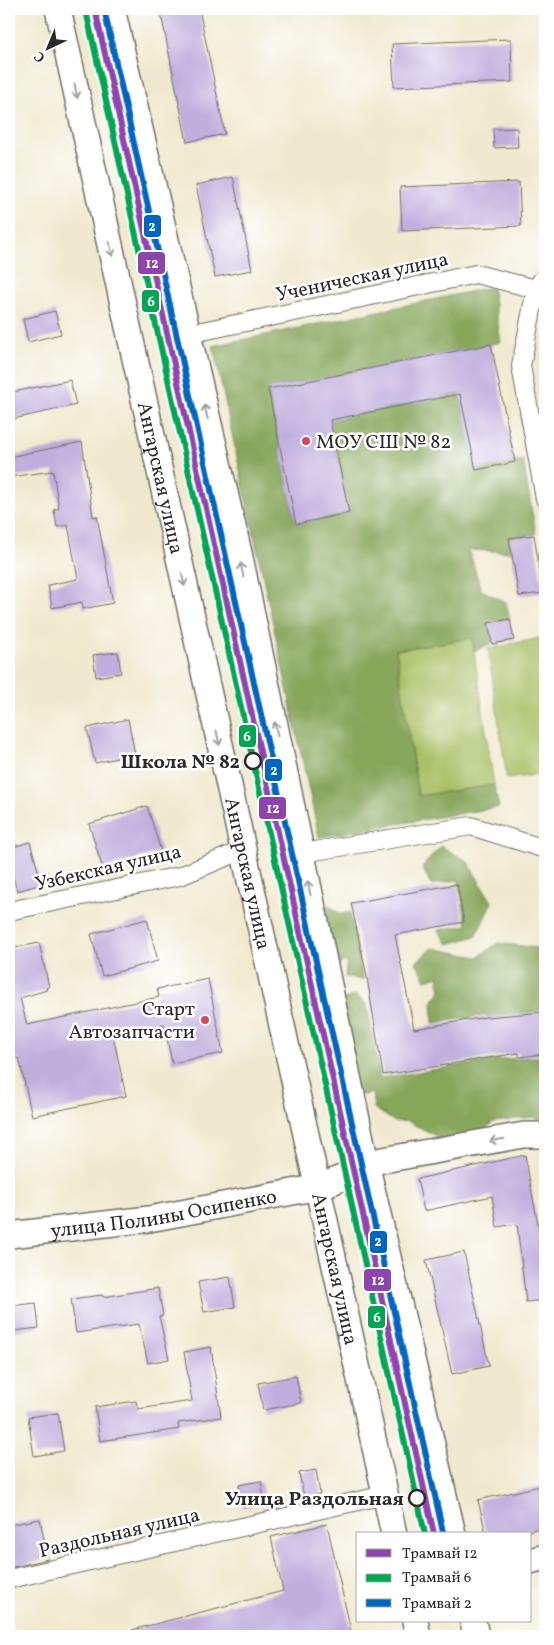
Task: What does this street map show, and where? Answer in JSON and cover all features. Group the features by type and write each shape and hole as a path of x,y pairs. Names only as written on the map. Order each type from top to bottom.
{"main road":[{"name":"Ангарская улица","path":"58,9 393,1532"},
{"path":"112,9 240,558 366,1163 453,1532"},
{"path":"366,1163 524,1135 545,1135"},
{"name":"улица Полины Осипенко","path":"9,1235 149,1219 319,1187 344,1176 366,1163"},
{"path":"532,1560 545,1557"},
{"path":"414,1622 418,1636"},
{"path":"473,1622 476,1636"}],"street":[{"name":"Ученическая улица","path":"188,334 476,274 542,284"},
{"path":"542,284 521,366 545,499"},
{"path":"302,853 471,826 545,849"},
{"name":"Узбекская улица","path":"9,911 180,876 243,850"},
{"name":"Раздольная улица","path":"9,1579 384,1495"}],"green space":[{"path":"492,287 501,342 268,389 296,524 349,513 330,420 460,394 476,469 523,460 536,534 509,538 511,552 469,550 481,590 506,602 510,619 488,623 492,644 474,651 472,638 396,650 418,796 494,785 499,807 319,837 213,346"},
{"path":"545,637 545,773 507,779 488,649"},
{"path":"472,638 494,785 418,796 396,650"},
{"path":"441,846 467,861 492,902 476,936 448,944 438,930 467,925 458,880 431,885 422,867"},
{"path":"317,898 341,914 350,912 363,980 345,977 347,960 331,968"},
{"path":"498,943 545,949 545,1010 513,1014 494,1027 487,1015 433,1023 432,1002 441,990 438,976 426,980 416,962 432,948 478,957"},
{"path":"356,995 367,1005 380,1078 495,1060 545,1056 545,1124 534,1117 493,1122 481,1133 442,1139 407,1121 395,1122 374,1108 372,1093 358,1096 336,1002"}],"building":[{"path":"160,9 199,9 225,134 187,142"},
{"path":"511,39 512,82 394,87 392,44"},
{"path":"517,128 518,147 494,148 493,129"},
{"path":"233,177 252,270 215,277 196,185"},
{"path":"519,182 521,226 402,231 400,187"},
{"path":"55,311 61,334 28,342 23,319"},
{"name":"МОУ СШ № 82","path":"491,344 515,462 476,470 460,394 330,420 349,513 296,524 268,389"},
{"path":"70,380 76,405 9,420 9,393"},
{"path":"82,442 93,517 97,516 113,603 83,609 82,602 52,608 48,585 78,579 68,525 57,527 54,509 59,509 53,471 9,477 9,457"},
{"path":"534,535 543,593 519,596 509,538"},
{"path":"510,619 514,640 492,644 488,623"},
{"path":"118,652 121,673 96,677 93,655"},
{"path":"128,719 135,754 95,763 87,728"},
{"path":"147,806 161,851 103,869 89,824"},
{"path":"30,842 42,884 17,891 9,862 9,848"},
{"path":"457,884 464,922 395,935 414,1029 486,1017 545,1012 545,1054 519,1057 519,1053 383,1075 366,972 351,903"},
{"path":"147,919 158,961 102,976 91,934"},
{"path":"39,943 49,987 46,988 47,990 20,998 27,1025 159,997 157,989 208,979 223,1053 172,1063 164,1024 113,1036 126,1096 32,1116 19,1058 9,1060 9,949"},
{"path":"525,1155 542,1246 545,1246 545,1300 526,1302 517,1224 497,1227 492,1196 424,1211 417,1179"},
{"path":"464,1252 489,1366 452,1374 426,1260"},
{"path":"230,1277 235,1307 204,1312 198,1282"},
{"path":"158,1288 163,1316 159,1316 169,1359 148,1363 139,1324 76,1333 71,1299 102,1295 103,1297"},
{"path":"36,1303 39,1328 14,1331 11,1306"},
{"path":"211,1347 221,1417 178,1423 179,1429 100,1441 95,1407 136,1401 138,1409 192,1401 184,1352"},
{"path":"296,1376 301,1403 263,1410 258,1383"},
{"path":"58,1413 64,1451 34,1456 28,1417"},
{"path":"316,1470 320,1494 304,1497 299,1473"},
{"path":"261,1481 265,1504 243,1507 239,1485"},
{"path":"545,1485 545,1527 524,1532 486,1532 478,1500"},
{"path":"40,1519 48,1559 9,1568 9,1525"},
{"path":"327,1524 352,1636 133,1636 132,1630 283,1591 271,1537"}],"tram line":[{"name":"12","path":"95,9 434,1532"},
{"name":"2","path":"104,9 443,1532"},
{"name":"6","path":"86,11 425,1532"}],"place":[{"name":"МОУ СШ № 82","path":"306,441"},
{"name":"Школа № 82","path":"253,761"},
{"name":"Старт Автозапчасти","path":"205,1020"},
{"name":"Улица Раздольная","path":"417,1498"}]}
